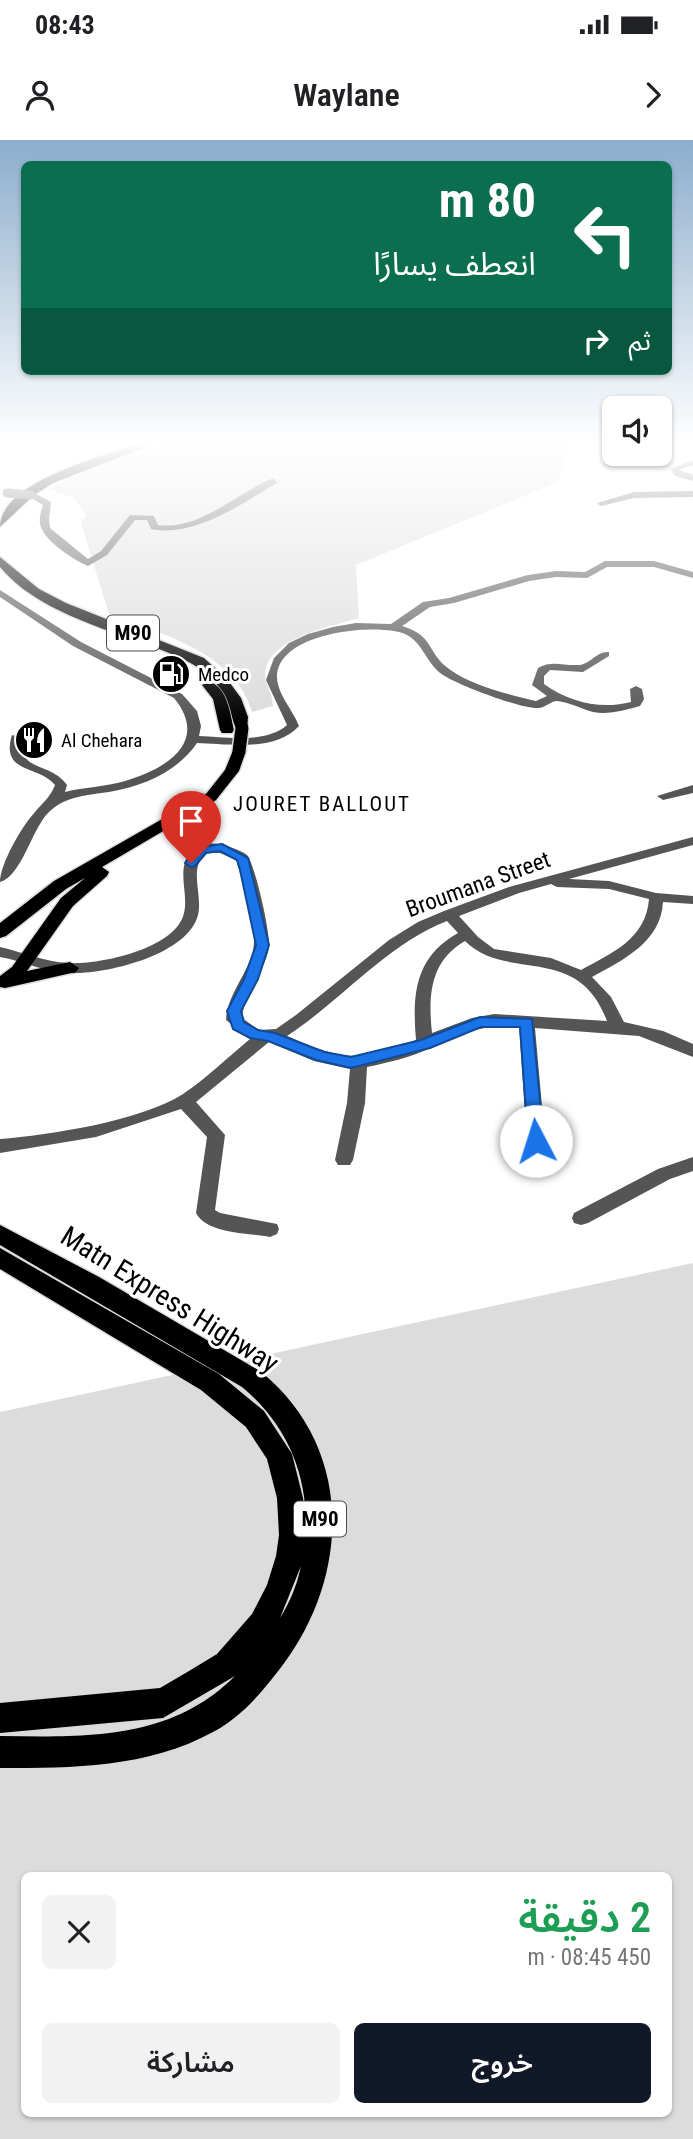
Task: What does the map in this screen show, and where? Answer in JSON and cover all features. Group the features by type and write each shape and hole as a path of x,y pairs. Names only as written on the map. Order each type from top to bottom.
{"highway":[{"name":"M90","path":"0,560 6,570 33,592 199,661 220,678 234,695 239,707 232,751 232,771 211,797 60,885 0,932"},
{"name":"M90","path":"0,578 16,591 43,605 184,665 205,681 220,698 235,729"},
{"name":"M90","path":"0,914 68,864 182,802 211,778 232,751"},
{"path":"3,982 26,959 67,902 130,843"},
{"path":"3,982 70,968"},
{"name":"Matn Express Highway","path":"0,1234 75,1274 202,1349 270,1396 289,1420 315,1471 320,1509 317,1571 303,1609 286,1641 232,1702 197,1724 151,1741 114,1750 0,1752"},
{"name":"Matn Express Highway","path":"0,1257 210,1382 255,1419 279,1454 290,1498 293,1535 290,1556 279,1590 262,1624 227,1664 200,1682 163,1703 0,1717"}],"street":[{"path":"51,535 88,563 104,553 118,535"},
{"path":"392,628 427,604 450,601 528,578 565,573 587,575 606,564 654,564 693,575"},
{"path":"0,593 77,644 178,696 191,707 195,717 195,739 179,757 137,780 55,801"},
{"path":"195,739 254,739 285,734 293,726 275,692 271,675 277,660 285,650 318,633 354,627 403,629 419,636 431,658 446,673 463,681 533,704 542,704 555,697"},
{"path":"605,654 583,669 555,665 543,670 538,677 538,685 555,697 597,709 617,709 636,704 636,689"},
{"path":"0,878 12,866 29,829 55,801 61,785 57,776 29,768 19,761 13,749 16,738"},
{"path":"663,796 693,789"},
{"name":"Broumana Street","path":"0,1146 68,1138 166,1110 188,1099 267,1036 294,1026 403,936 449,914 543,882 693,841"},
{"path":"1,951 70,968 129,958 155,949 177,936 192,914 191,863 196,854 222,847 242,858 262,945 251,979 236,1006 234,1020 250,1033 267,1036 334,1060 359,1062 425,1044 480,1022 617,1026 655,1035 693,1051"},
{"path":"543,882 616,886 656,897 693,900"},
{"path":"581,976 611,960 641,937 653,920 656,897"},
{"path":"449,914 478,945 492,953 553,963 581,976 593,984 604,999 617,1026"},
{"path":"425,1044 422,1018 426,978 444,948 468,933"},
{"path":"527,1022 536,1141"},
{"path":"344,1160 356,1103 359,1062"},
{"path":"188,1099 189,1109 216,1135 205,1213 216,1220 270,1229"},
{"path":"581,1218 664,1174 693,1164"}],"shaded area":[{"path":"85,535 428,535 356,565 359,618 302,636 277,651 265,674 273,706 252,712 243,692 230,674 213,660 172,638 109,614"},
{"path":"693,1263 693,2139 0,2139 0,1412"}],"place":[{"name":"Medco","path":"171,674"},
{"name":"Al Chehara","path":"34,740"}],"district":[{"name":"JOURET BALLOUT","path":"322,804"}],"route":[{"path":"191,863 196,854 203,850 222,847 242,858 247,870 262,945 251,979 234,1011 234,1020 238,1025 255,1035 270,1036 321,1056 351,1063 425,1044 480,1022 527,1022 536,1141"}]}
